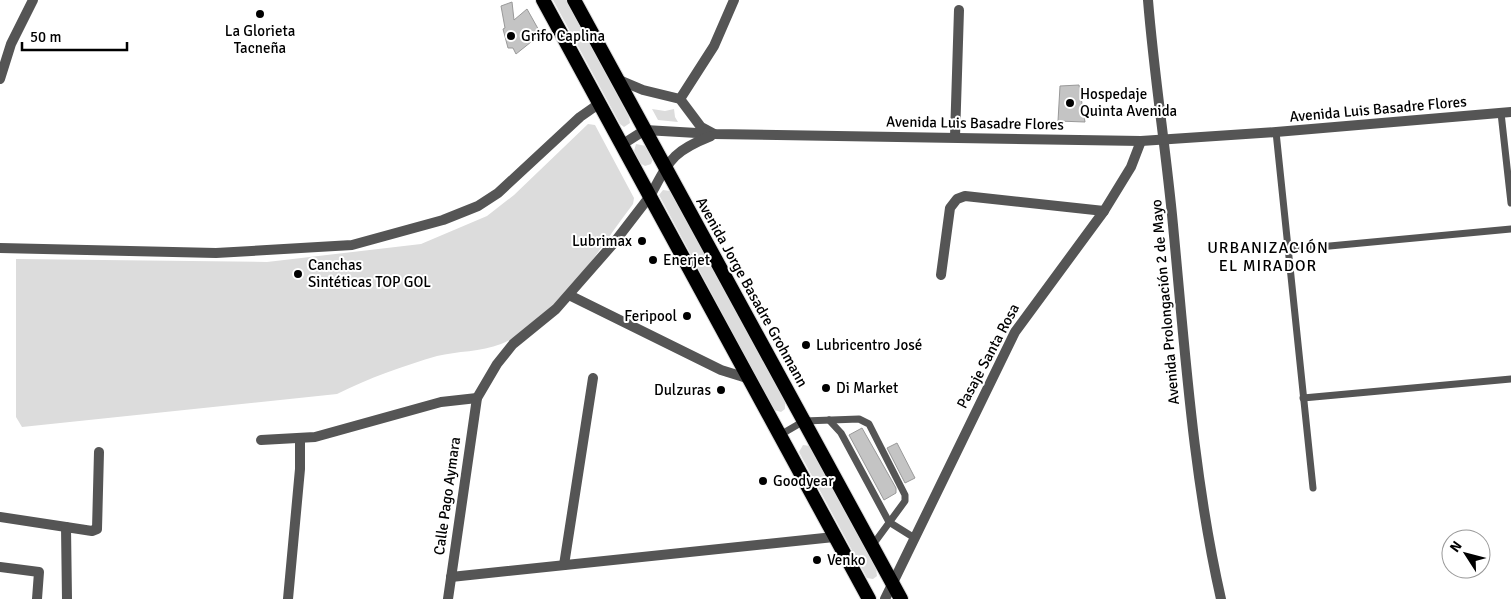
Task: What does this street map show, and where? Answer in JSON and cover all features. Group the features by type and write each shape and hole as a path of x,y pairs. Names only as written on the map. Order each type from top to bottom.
{"highway":[{"path":"543,0 869,599"},
{"name":"Avenida Jorge Basadre Grohmann","path":"574,0 901,599"}],"street":[{"path":"0,79 2,65 33,0"},
{"path":"680,99 714,46 734,0"},
{"name":"Avenida Prolongación 2 de Mayo","path":"1148,0 1165,139 1184,354 1208,541 1222,599"},
{"path":"955,138 959,10"},
{"path":"616,79 643,90 680,99 701,127 714,134"},
{"path":"0,248 216,253 352,245 443,220 478,206 498,193 580,116 600,103"},
{"name":"Avenida Luis Basadre Flores","path":"645,130 714,134 1141,141 1506,113"},
{"path":"623,144 645,130"},
{"path":"261,440 300,439 441,402 477,398 497,364 513,344 556,309 614,244 650,196 672,157 684,148 714,134"},
{"name":"Pasaje Santa Rosa","path":"885,599 913,538 1015,332 1104,210 1131,167 1141,141"},
{"path":"941,275 950,208 957,199 965,196 1104,210"},
{"path":"569,294 721,370 750,379"},
{"path":"564,565 593,378"},
{"name":"Calle Pago Aymara","path":"448,599 477,398"},
{"path":"288,599 300,470 300,439"},
{"path":"0,517 66,528 92,531 97,529 99,452"},
{"path":"66,528 67,599"},
{"path":"451,577 834,537"},
{"path":"0,567 38,572 38,599"}],"lane":[{"path":"1506,113 1511,203"},
{"path":"1276,132 1313,488"},
{"path":"1287,250 1511,229"},
{"path":"1303,398 1511,379"},
{"path":"780,435 804,421 859,419 869,424 905,495 905,501 872,546"},
{"path":"828,420 841,433 889,522 913,538"}],"shaded area":[{"path":"553,0 566,0 629,117 630,123 624,127 620,124"},
{"path":"652,109 665,111 674,109 678,122 658,120"},
{"name":"Canchas Sintéticas TOP GOL","path":"588,124 595,125 634,198 633,204 575,283 558,302 541,319 522,333 501,344 485,349 437,356 399,368 337,394 22,427 16,417 16,259 267,262 421,244 487,216 514,195"},
{"path":"636,144 646,146 653,159 651,164 645,166 640,163 634,151"},
{"path":"663,190 670,191 785,401 785,409 781,412 774,410 659,195"},
{"path":"803,445 810,446 876,568 877,576 873,579 867,578 799,452"}],"building":[{"path":"512,2 514,20 527,9 541,34 516,54 513,48 508,48 503,29 505,28 501,6"},
{"name":"Hospedaje Quinta Avenida","path":"1079,85 1085,122 1058,121 1060,86"},
{"path":"862,428 896,488 896,493 884,500 849,435"},
{"path":"897,443 915,478 905,483 887,448"}],"place":[{"name":"La Glorieta Tacneña","path":"260,14"},
{"name":"Grifo Caplina","path":"511,36"},
{"name":"Hospedaje Quinta Avenida","path":"1070,103"},
{"name":"Lubrimax","path":"642,241"},
{"name":"Enerjet","path":"653,260"},
{"name":"Canchas Sintéticas TOP GOL","path":"298,274"},
{"name":"Feripool","path":"687,316"},
{"name":"Lubricentro José","path":"806,345"},
{"name":"Di Market","path":"826,388"},
{"name":"Dulzuras","path":"721,390"},
{"name":"Goodyear","path":"763,481"},
{"name":"Venko","path":"817,560"}],"district":[{"name":"URBANIZACIÓN EL MIRADOR","path":"1268,257"}]}
